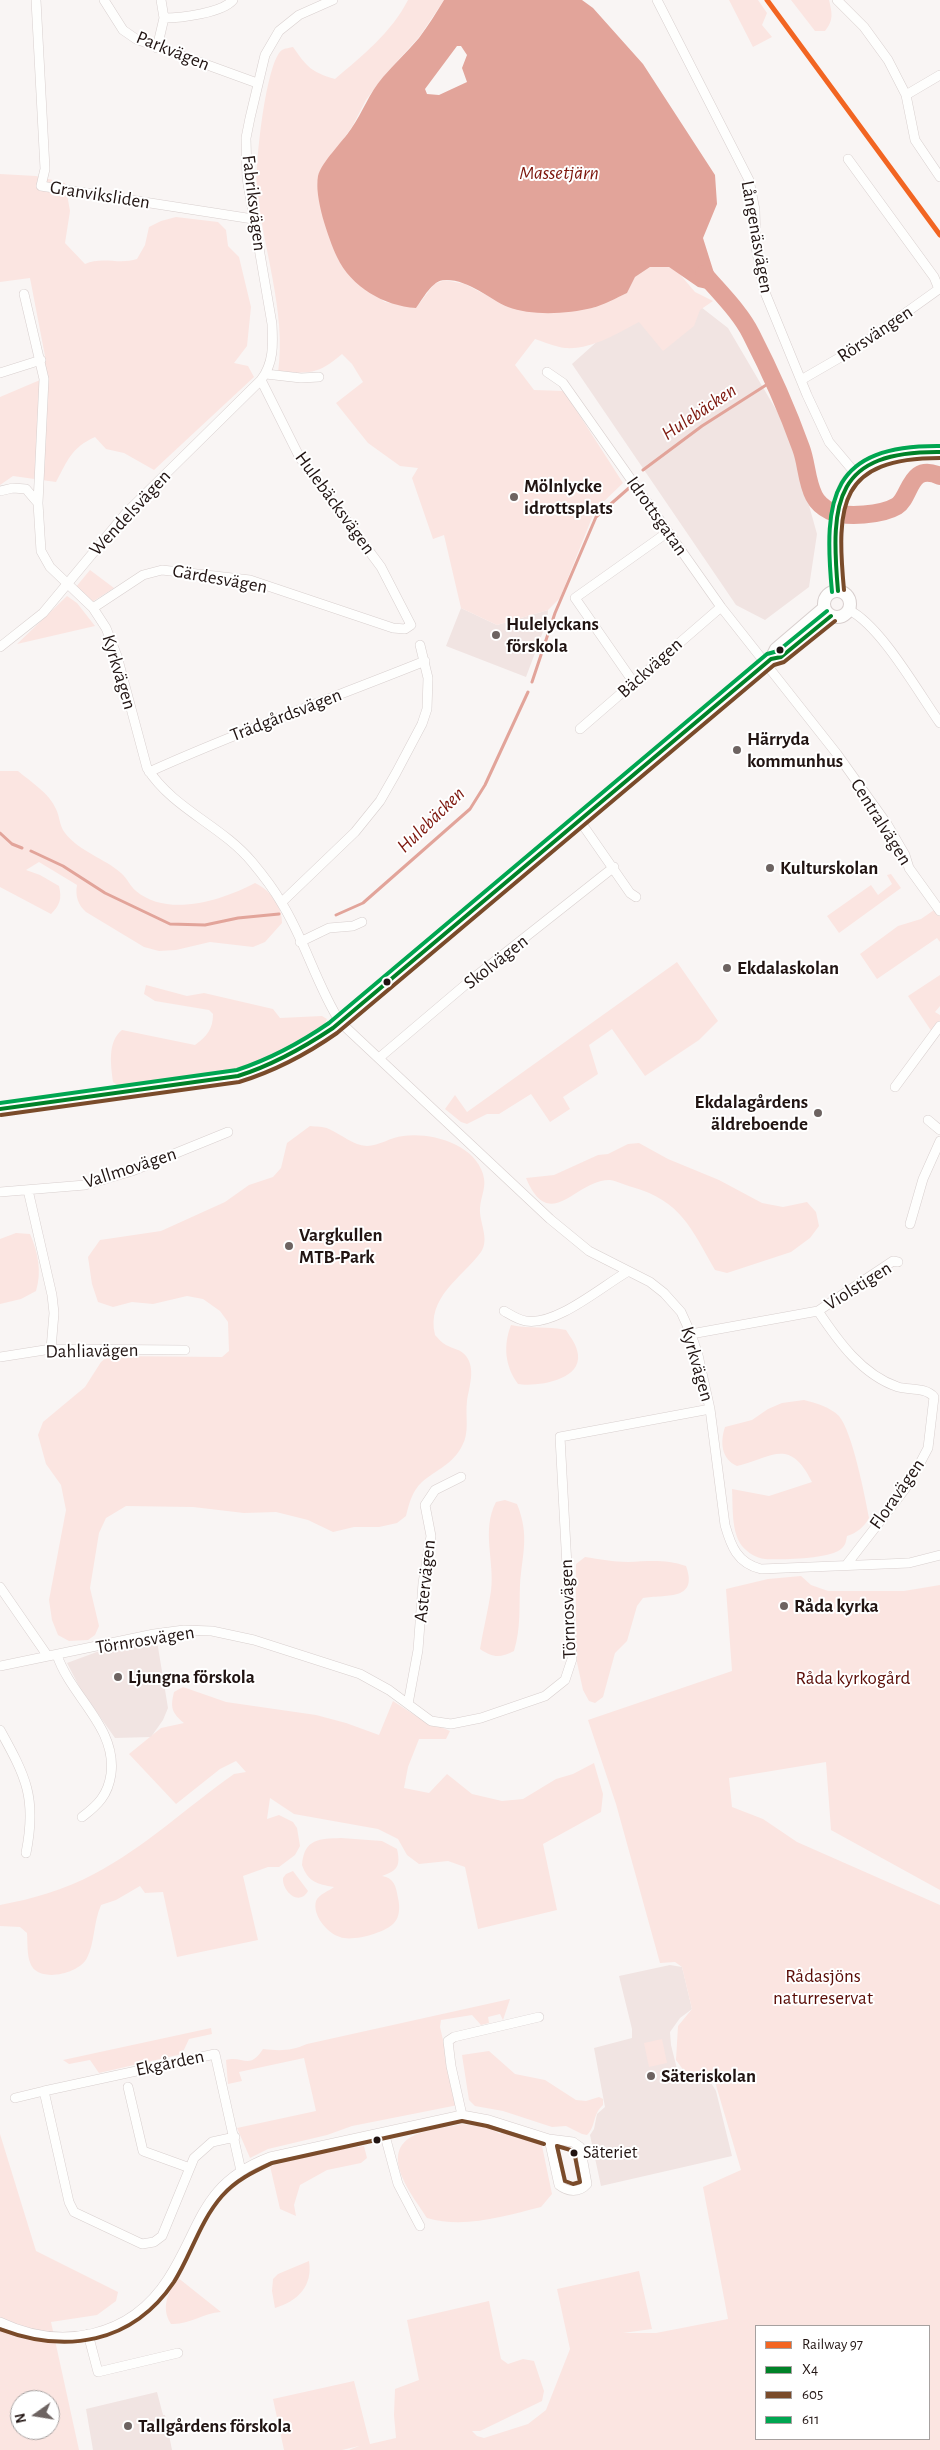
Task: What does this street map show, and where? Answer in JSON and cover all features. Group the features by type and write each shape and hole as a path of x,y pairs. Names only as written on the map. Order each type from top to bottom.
{"street":[{"name":"Granviksliden","path":"36,0 46,169 41,186 253,219"},
{"name":"Parkvägen","path":"104,0 123,30 136,39 257,84"},
{"path":"157,48 164,18 161,0"},
{"path":"164,18 174,18 221,8 233,0"},
{"name":"Fabriksvägen","path":"264,377 272,356 272,324 247,178 246,138 257,84 266,55 279,31 299,15 333,0"},
{"name":"Långenäsvägen","path":"657,0 749,180 755,210 756,247 762,284 801,380 829,442 856,474"},
{"path":"837,0 864,27 877,44 906,95 915,140 940,177"},
{"path":"906,95 940,75"},
{"name":"Rörsvängen","path":"801,380 858,347 939,289 934,277 848,158"},
{"name":"Kyrkvägen","path":"24,294 44,379 38,503 41,551 50,567 93,608 112,640 149,772 178,803 234,843 256,866 282,902 328,1002 340,1022 550,1219 589,1251 627,1272 650,1282 664,1292 681,1312 691,1334 710,1409 726,1525 736,1555 743,1562 761,1569 847,1564 909,1563 940,1555"},
{"path":"0,373 40,360"},
{"name":"Idrottsgatan","path":"547,372 566,386 721,606 768,662"},
{"path":"264,377 319,377"},
{"name":"Wendelsvägen","path":"0,647 43,613 134,505 264,377"},
{"name":"Hulebäcksvägen","path":"264,377 300,458 381,567 411,625"},
{"path":"838,591 837,530 841,501 846,485 856,474 873,463 898,455 940,452"},
{"path":"0,491 13,488 26,489 38,503"},
{"path":"634,683 575,598 668,532"},
{"name":"Gärdesvägen","path":"93,608 143,575 162,570 250,580 393,628 405,629 411,625"},
{"path":"838,591 848,597 849,610"},
{"path":"828,612 826,596 838,591"},
{"name":"Bäckvägen","path":"580,729 721,606"},
{"path":"828,612 841,617 849,610"},
{"path":"849,610 860,616 874,629 940,723"},
{"path":"0,1109 238,1076 276,1063 313,1042 340,1022 768,662 776,650 828,612"},
{"path":"282,902 355,832 384,794 422,724 427,709 428,678 420,645"},
{"name":"Trädgårdsvägen","path":"149,772 214,742 246,732 425,661"},
{"name":"Centralvägen","path":"768,662 887,824 905,855 910,868 940,911"},
{"path":"580,821 630,893 636,897"},
{"name":"Skolvägen","path":"379,1058 472,980 614,868"},
{"path":"300,942 329,928 353,926 362,922"},
{"path":"895,1088 940,1026"},
{"path":"928,1120 940,1130"},
{"name":"Vallmovägen","path":"0,1192 85,1186 132,1171 228,1132"},
{"path":"910,1224 923,1179 940,1141"},
{"path":"28,1190 52,1295 54,1313 51,1349"},
{"name":"Violstigen","path":"818,1311 893,1261 898,1262"},
{"path":"504,1311 525,1321 548,1318 627,1272"},
{"path":"691,1334 818,1311"},
{"name":"Floravägen","path":"818,1311 858,1362 876,1376 898,1387 931,1394 935,1400 928,1448 918,1467 905,1489 847,1564"},
{"name":"Dahliavägen","path":"0,1357 51,1349 185,1350"},
{"name":"Törnrosvägen","path":"0,1666 154,1634 184,1630 212,1631 254,1640 360,1674 431,1721 450,1724 466,1722 545,1696 565,1680 572,1659 560,1437 710,1409"},
{"name":"Astervägen","path":"408,1704 418,1650 423,1583 431,1536 425,1514 425,1505 435,1490 461,1477"},
{"path":"0,1587 48,1655"},
{"path":"57,1655 72,1687 106,1735 111,1755 108,1791 98,1805 82,1817"},
{"path":"0,1730 21,1767 28,1790 31,1826 26,1853"},
{"path":"462,2116 447,2047 448,2041 454,2037 539,2017"},
{"name":"Ekgården","path":"44,2091 216,2054 241,2172"},
{"path":"128,2087 143,2151 190,2168"},
{"path":"15,2098 44,2091 69,2202 74,2212 142,2244 154,2242 162,2236 194,2158 212,2142 234,2137"},
{"path":"0,2322 30,2334 51,2338 88,2334 126,2320 152,2299 169,2278 207,2203 229,2180 270,2157 462,2116 489,2120 536,2133 549,2139 573,2142 580,2147 587,2175 587,2184 583,2188 572,2191 565,2190 559,2185 549,2139"},
{"path":"384,2132 398,2184 420,2226"},
{"path":"88,2334 98,2372 178,2353"}],"shaded area":[{"path":"649,295 692,300 728,328 788,430 817,534 809,587 765,620 736,605 572,364"},
{"name":"Hulelyckans förskola","path":"461,608 497,625 548,610 547,621 526,677 446,646"},
{"name":"Ljungna förskola","path":"157,1641 168,1708 163,1720 151,1737 115,1738 81,1690 67,1663 113,1646"},
{"name":"Säteriskolan","path":"670,1965 682,1967 692,2009 680,2018 670,2032 671,2045 678,2073 708,2078 716,2091 732,2156 601,2186 590,2135 594,2129 597,2114 605,2107 594,2048 632,2038 632,2029 619,1976"},
{"name":"Tallgårdens förskola","path":"157,2392 163,2415 165,2415 172,2450 93,2450 86,2409"}],"green space":[{"path":"408,0 444,0 420,36 383,77 366,100 352,127 319,173 317,184 333,246 355,281 385,302 416,308 434,284 445,280 465,284 509,307 593,308 627,293 635,277 650,267 669,267 678,272 695,292 713,301 700,310 694,326 663,351 639,322 604,340 575,348 554,346 535,339 515,365 534,390 564,391 623,483 595,510 560,598 548,610 497,625 461,608 444,535 433,539 412,478 418,468 400,466 368,443 336,403 363,382 352,364 342,354 319,369 305,372 278,373 280,350 277,303 257,186 263,114 276,58 282,50 293,47 310,68 335,79 385,33"},
{"path":"729,0 758,0 767,13 762,25 772,37 753,47"},
{"path":"791,0 829,0 832,16 825,31 815,31"},
{"path":"0,174 36,176 65,183 70,211 65,243 85,264 98,261 130,261 137,259 145,245 149,227 176,217 218,222 226,230 228,246 239,257 251,307 247,346 234,363 248,366 254,377 154,470 124,453 106,449 95,437 75,450 56,482 13,476 0,485 0,397 40,380 45,356 30,278 0,282"},
{"path":"90,570 114,588 92,602 75,588"},
{"path":"67,596 77,603 95,626 17,644"},
{"path":"0,771 18,771 39,788 53,803 63,830 71,840 114,868 123,875 136,891 149,899 164,904 196,904 227,895 255,883 271,894 280,910 282,923 265,942 253,947 210,942 176,950 159,951 144,947 86,912 78,900 76,893 77,885 39,862 26,870 40,875 59,886 60,902 51,914 0,887"},
{"path":"891,874 901,888 839,933 827,916 871,885 878,895 892,884 887,875"},
{"path":"937,908 940,913 940,942 937,938 877,979 860,954 898,926 921,919"},
{"path":"677,962 718,1021 699,1040 645,1076 612,1029 589,1045 598,1074 563,1097 570,1109 550,1122 531,1094 499,1114 487,1114 467,1124 461,1122 445,1109 455,1095 467,1112"},
{"path":"940,975 940,1006 935,1012 940,1015 940,1021 932,1032 908,996"},
{"path":"146,985 187,996 204,993 273,1009 280,1018 322,1016 327,1019 323,1028 285,1053 234,1071 126,1087 117,1085 113,1082 111,1054 114,1041 122,1030 195,1045 206,1035 212,1024 213,1014 209,1010 155,1001 144,994"},
{"path":"310,1126 327,1128 352,1142 367,1146 403,1136 414,1135 438,1138 450,1142 471,1155 483,1174 484,1187 480,1213 484,1236 483,1247 481,1252 441,1299 436,1310 434,1322 435,1335 445,1344 464,1354 471,1367 467,1401 467,1430 462,1446 454,1458 422,1482 416,1489 411,1498 406,1516 397,1523 379,1527 354,1527 333,1532 308,1520 276,1512 244,1513 193,1507 126,1506 106,1518 99,1533 90,1588 99,1626 95,1635 88,1640 69,1641 58,1635 52,1620 49,1600 66,1510 61,1485 46,1464 38,1435 43,1422 85,1387 101,1362 108,1356 222,1357 229,1351 228,1322 220,1311 203,1299 187,1296 153,1304 132,1302 113,1307 98,1302 92,1284 88,1257 100,1240 161,1231 225,1202 249,1185 273,1177 281,1168 287,1143"},
{"path":"639,1143 668,1159 719,1180 762,1203 783,1207 807,1202 816,1212 819,1226 810,1238 791,1252 727,1273 715,1270 699,1241 683,1218 673,1208 649,1193 610,1180 586,1187 564,1200 554,1203 544,1202 535,1194 526,1178 554,1175 598,1155 608,1154 628,1144"},
{"path":"16,1233 30,1234 38,1262 38,1284 36,1291 21,1299 0,1304 0,1239"},
{"path":"511,1325 566,1330 577,1351 577,1364 572,1371 556,1380 526,1385 518,1384 510,1370 506,1348"},
{"path":"804,1400 831,1410 839,1416 844,1424 857,1464 869,1518 860,1529 847,1536 844,1546 835,1552 805,1558 765,1559 747,1551 738,1540 733,1519 732,1489 769,1496 812,1482 796,1459 787,1455 770,1455 737,1466 725,1455 722,1444 723,1433 725,1427 752,1420 768,1409 782,1403"},
{"path":"505,1500 517,1504 523,1526 524,1545 520,1585 519,1626 516,1643 514,1651 497,1656 480,1649 492,1580 489,1524 496,1502"},
{"path":"585,1557 623,1562 671,1562 686,1566 689,1578 688,1586 684,1591 669,1596 643,1598 637,1606 627,1641 615,1653 603,1697 595,1703 589,1701 583,1690 576,1658 576,1564"},
{"path":"801,1576 811,1585 828,1591 904,1591 940,1585 940,1890 831,1830 826,1762 729,1778 732,1807 763,1819 797,1842 940,1905 940,2450 349,2450 359,2446 342,2450 284,2450 273,2399 354,2381 370,2444 396,2438 394,2415 395,2389 419,2380 407,2320 489,2301 501,2359 508,2364 523,2359 534,2361 544,2391 542,2401 480,2431 472,2431 477,2436 484,2438 528,2424 546,2410 570,2349 557,2289 639,2271 652,2329 623,2333 656,2333 728,2319 703,2187 741,2170 713,2075 684,2071 676,2060 678,2026 692,2009 682,1967 675,1962 660,1963 616,1804 588,1720 732,1671 726,1589 768,1579"},
{"path":"183,1687 226,1702 316,1715 379,1735 393,1701 416,1716 450,1731 446,1739 419,1739 408,1767 404,1788 429,1793 447,1774 472,1794 502,1801 523,1799 556,1779 573,1774 594,1763 603,1794 601,1812 543,1844 557,1910 478,1929 465,1867 448,1861 419,1864 407,1855 398,1839 378,1829 294,1814 270,1798 267,1819 279,1815 293,1822 297,1828 300,1846 295,1855 279,1867 268,1867 243,1876 258,1940 177,1957 163,1892 145,1893 140,1886 116,1900 101,1905 90,1952 78,1967 55,1975 48,1975 35,1970 30,1963 27,1933 20,1927 0,1926 0,1905 48,1893 94,1874 148,1840 234,1774 246,1772 236,1761 220,1769 176,1804 129,1754 161,1728 184,1723 177,1716 172,1706 174,1692"},
{"path":"341,1838 382,1841 397,1849 397,1867 382,1876 392,1881 399,1901 397,1918 390,1927 360,1937 345,1938 330,1932 318,1917 315,1906 317,1899 334,1887 310,1879 302,1865 303,1856 314,1842"},
{"path":"293,1871 308,1891 300,1898 288,1892 283,1883 283,1878 286,1874"},
{"path":"510,1999 503,2020 500,2014 488,2017 489,2023 481,2025 472,2015 441,2020 440,2027 458,2105 352,2126 327,2135 268,2149 250,2158 237,2128 316,2111 304,2058 239,2072 242,2081 228,2084 226,2060 250,2061 258,2056 263,2049 291,2049"},
{"path":"211,2028 212,2034 189,2039 182,2054 99,2073 90,2060 69,2064 63,2060"},
{"path":"662,2039 667,2063 649,2067 644,2043"},
{"path":"489,2051 515,2074 545,2080 576,2100 586,2101 599,2097 603,2099 603,2105 597,2113 590,2132 587,2135 582,2134 566,2126 552,2127 503,2111 475,2106 469,2100 462,2055"},
{"path":"461,2124 488,2127 500,2134 506,2129 541,2141 552,2194 541,2207 470,2222 441,2221 427,2218 402,2177 398,2155 402,2145 416,2134"},
{"path":"0,2134 36,2251 118,2292 116,2301 97,2315 51,2322 79,2450 0,2450"},
{"path":"364,2146 367,2158 361,2163 327,2170 300,2185 294,2205 296,2216 280,2209 270,2166 330,2151"},
{"path":"309,2261 309,2278 302,2291 291,2301 275,2308 272,2291 273,2279 278,2274"},
{"path":"177,2277 221,2312 208,2314 184,2323 171,2324 166,2312 166,2306"}],"water":[{"name":"Massetjärn","path":"444,0 582,0 593,8 643,64 715,175 717,204 703,238 720,292 698,287 669,267 650,267 635,277 627,293 601,305 561,313 538,313 508,307 470,286 445,280 432,286 416,308 404,306 381,299 370,293 351,277 337,257 326,228 318,195 318,176 328,159 355,123 378,83 419,38","holes":["457,46 461,46 467,55 462,68 467,82 439,95 427,94 425,89"]}],"waterway":[{"path":"704,274 736,310 751,334 790,419 803,454 811,490 821,505 830,511 845,514 882,512 902,502 916,477 930,473 940,476"},
{"name":"Hulebäcken","path":"643,470 702,426 774,380"},
{"name":"Hulebäcken","path":"532,682 555,613 596,517 629,488"},
{"name":"Hulebäcken","path":"336,915 363,903 470,809 485,785 528,692"},
{"name":"Hulebäcken","path":"0,833 12,844 22,848"},
{"name":"Hulebäcken","path":"31,851 63,866 105,893 170,924 205,925 238,918 279,914"}],"rail line":[{"name":"97","path":"767,0 940,235"}],"transit line":[{"name":"611","path":"832,592 830,529 833,504 842,483 856,467 876,455 904,448 940,446"},
{"name":"X4","path":"838,591 836,531 839,507 847,487 859,472 879,461 905,454 940,452"},
{"name":"605","path":"844,590 841,533 844,510 851,492 863,477 881,467 907,460 940,458"},
{"name":"611","path":"0,1103 237,1070 273,1056 307,1037 329,1023 767,654 778,651 827,611"},
{"name":"X4","path":"0,1109 238,1076 276,1061 310,1042 333,1028 771,659 781,657 831,616"},
{"name":"605","path":"1,1115 239,1082 278,1067 314,1048 337,1033 774,665 784,662 835,621"},
{"name":"605","path":"0,2329 25,2337 49,2341 73,2341 96,2338 118,2331 138,2319 157,2303 174,2282 208,2216 227,2190 252,2173 272,2163 462,2121 487,2126 544,2144"},
{"name":"605","path":"557,2146 574,2151 580,2182 573,2184 565,2181 557,2146"}],"place":[{"name":"Mölnlycke idrottsplats","path":"514,497"},
{"name":"Hulelyckans förskola","path":"496,635"},
{"name":"Härryda kommunhus","path":"737,750"},
{"name":"Kulturskolan","path":"770,868"},
{"name":"Ekdalaskolan","path":"727,968"},
{"name":"Ekdalagårdens äldreboende","path":"818,1113"},
{"name":"Vargkullen MTB-Park","path":"289,1246"},
{"name":"Råda kyrka","path":"784,1606"},
{"name":"Ljungna förskola","path":"118,1677"},
{"name":"Säteriskolan","path":"651,2076"},
{"name":"Säteriet","path":"574,2153"},
{"name":"Tallgårdens förskola","path":"128,2426"}],"park label":[{"name":"Råda kyrkogård","path":"853,1678"},
{"name":"Rådasjöns naturreservat","path":"823,1987"}]}
